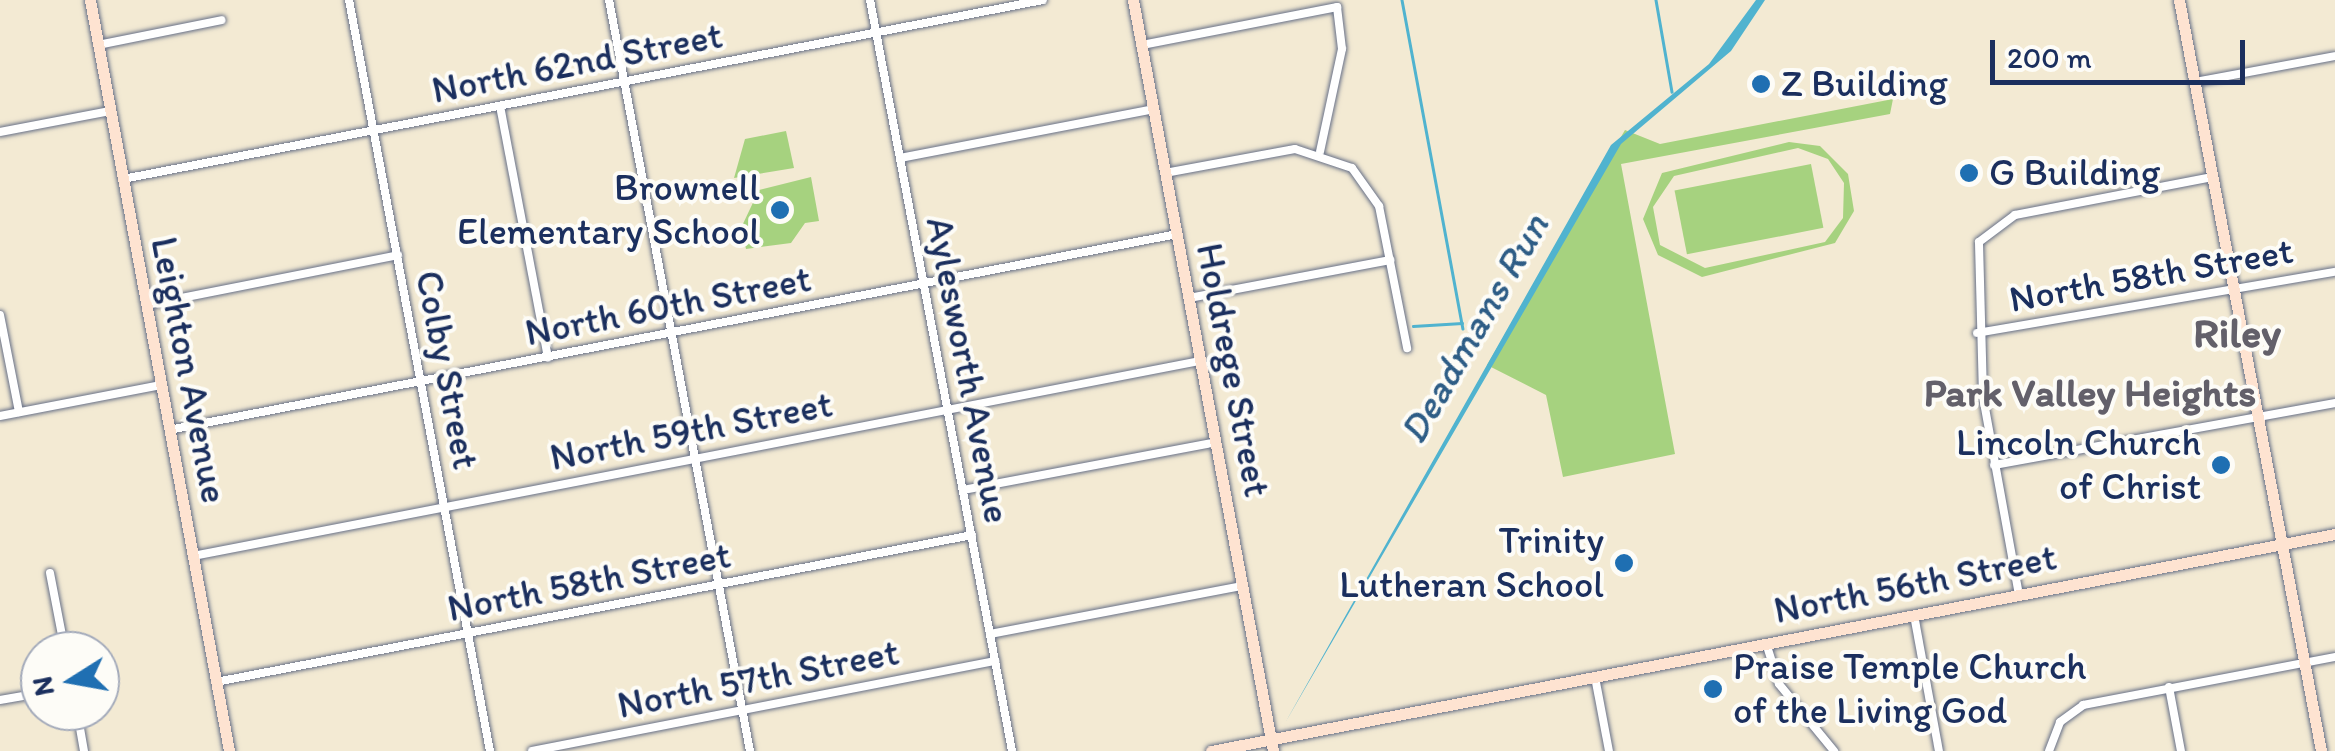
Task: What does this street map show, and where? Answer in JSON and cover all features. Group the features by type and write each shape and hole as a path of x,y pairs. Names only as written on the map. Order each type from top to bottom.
{"main road":[{"name":"Leighton Avenue","path":"90,0 229,751"},
{"name":"Holdrege Street","path":"1133,0 1272,745"},
{"path":"2180,0 2321,751"},
{"name":"North 56th Street","path":"1211,751 1272,745 1594,676 2335,534"}],"street":[{"name":"Colby Street","path":"349,0 490,751"},
{"path":"609,0 750,751"},
{"name":"Aylesworth Avenue","path":"870,0 1012,751"},
{"name":"North 62nd Street","path":"123,179 1005,4 1043,0"},
{"path":"1142,45 1337,8 1342,49 1320,152"},
{"path":"98,45 222,20"},
{"path":"2194,82 2335,56"},
{"path":"500,106 548,357"},
{"path":"900,158 1154,108"},
{"path":"0,132 110,111"},
{"path":"1166,173 1320,152 1371,190 1390,260 1406,348"},
{"path":"2018,594 1994,465 1977,333 1976,254 1992,226 2212,177"},
{"name":"North 60th Street","path":"170,430 1177,234"},
{"path":"146,305 398,255"},
{"path":"1189,298 1390,260"},
{"name":"North 58th Street","path":"1977,333 2232,284 2335,272"},
{"path":"0,315 19,412"},
{"name":"North 59th Street","path":"193,556 1200,361"},
{"path":"0,416 161,385"},
{"path":"1994,465 2335,402"},
{"path":"963,490 1216,442"},
{"name":"North 58th Street","path":"216,682 972,535"},
{"path":"50,573 61,631"},
{"path":"990,634 1242,586"},
{"path":"1914,614 1938,751"},
{"path":"1766,643 1783,690 1834,751"},
{"path":"2049,751 2052,736 2077,707 2335,657"},
{"name":"North 57th Street","path":"532,751 995,661"},
{"path":"1594,676 1609,751"},
{"path":"2170,687 2181,751"}],"green space":[{"path":"1893,99 1890,114 1621,164 1675,454 1563,477 1546,395 1487,365 1625,130 1660,144"},
{"path":"786,131 794,168 734,178 745,139"},
{"path":"1789,142 1820,146 1848,174 1854,211 1835,243 1702,277 1658,255 1643,219 1662,173","holes":["1798,148 1828,159 1844,183 1843,218 1825,242 1705,268 1660,245 1653,207 1674,176"]},
{"path":"1811,164 1823,228 1687,254 1675,191"},
{"path":"811,177 819,221 805,223 791,243 746,249 741,228 759,190"}],"water":[{"path":"1756,0 1765,0 1731,51 1621,144 1285,723 1611,145 1709,64"}],"waterway":[{"name":"Deadmans Run","path":"1402,0 1463,328"},
{"path":"1656,0 1672,92"},
{"name":"Deadmans Run","path":"1413,326 1462,323"}],"place":[{"name":"Z Building","path":"1761,84"},
{"name":"G Building","path":"1969,173"},
{"name":"Brownell Elementary School","path":"780,210"},
{"name":"Lincoln Church of Christ","path":"2221,465"},
{"name":"Trinity Lutheran School","path":"1624,563"},
{"name":"Praise Temple Church of the Living God","path":"1713,689"}],"district":[{"name":"Riley","path":"2237,333"},
{"name":"Park Valley Heights","path":"2090,392"}]}
